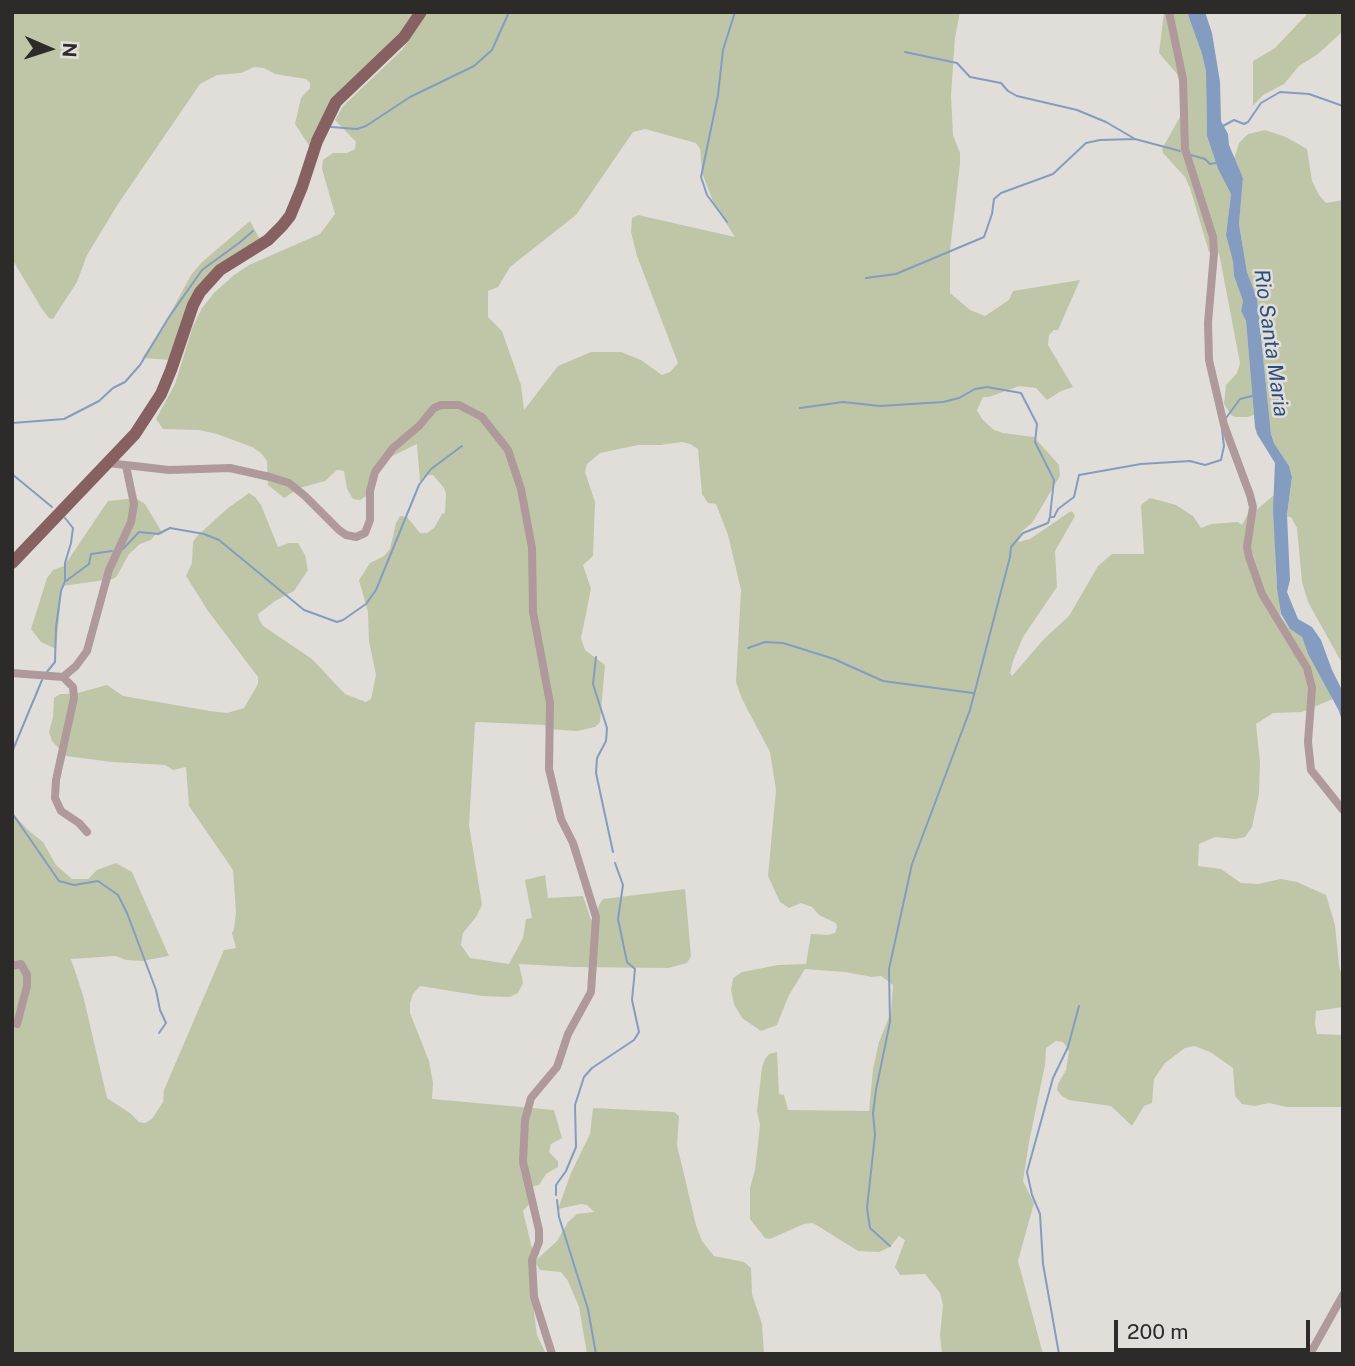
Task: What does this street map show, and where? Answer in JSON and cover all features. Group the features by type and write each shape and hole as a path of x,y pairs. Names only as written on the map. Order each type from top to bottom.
{"main road":[{"path":"12,563 135,434 160,394 171,370 200,292 220,270 268,240 290,216 317,141 337,102 404,37 421,12"}],"street":[{"path":"1168,12 1183,79 1185,149 1213,237 1208,323 1209,360 1224,425 1250,495 1252,507 1247,547 1249,557 1262,594 1307,668 1312,688 1308,742 1311,770 1343,810"},
{"path":"107,463 169,470 230,468 270,477 289,483 339,530 350,537 356,537 365,533 370,520 370,491 375,472 393,448 419,426 434,408 450,404 469,410 482,417 502,440 515,468 532,548 533,612 550,703 548,748 551,781 561,819 573,843 596,917 591,992 568,1034 557,1068 531,1098 525,1120 523,1162 539,1236 532,1261 534,1297 552,1354"},
{"path":"63,677 87,651 109,570 131,522 134,511 133,495 126,466"},
{"path":"12,673 63,677 73,687 74,698 56,780 55,798 61,811 79,822 87,832"},
{"path":"12,966 21,964 27,975 27,986 17,1024"},
{"path":"1310,1354 1343,1295"}],"green space":[{"path":"12,12 417,12 410,24 360,77 310,147 295,124 301,98 310,88 306,79 254,67 241,73 217,75 200,84 118,204 87,255 77,282 53,319 42,309 12,259"},
{"path":"428,12 960,12 955,38 951,95 953,135 960,153 960,164 950,250 950,293 970,310 985,316 1009,300 1013,291 1080,280 1058,330 1049,335 1048,345 1073,387 1047,400 1036,388 1019,386 983,397 977,410 994,430 1034,437 1059,465 1060,476 1032,523 1021,532 1018,542 1030,539 1072,511 1075,516 1055,551 1057,587 1023,637 1013,661 1010,673 1012,676 1044,639 1069,616 1098,566 1112,554 1144,554 1141,505 1150,498 1176,505 1193,516 1201,528 1211,524 1238,522 1242,525 1251,508 1254,512 1274,495 1276,578 1281,617 1290,629 1302,637 1308,654 1333,699 1302,712 1273,713 1256,724 1260,762 1259,794 1252,827 1245,837 1215,837 1199,844 1198,866 1221,869 1241,883 1258,884 1281,879 1297,882 1326,895 1335,925 1343,982 1343,1007 1316,1011 1315,1024 1317,1034 1343,1035 1343,1107 1242,1104 1235,1096 1233,1068 1210,1052 1195,1046 1185,1048 1165,1063 1154,1079 1152,1103 1144,1106 1132,1126 1111,1106 1069,1100 1062,1096 1057,1090 1066,1070 1069,1051 1063,1042 1056,1041 1046,1048 1023,1181 1034,1203 1018,1261 1043,1354 942,1354 940,1335 943,1305 940,1293 925,1274 900,1275 895,1267 905,1240 899,1236 890,1247 879,1252 858,1251 813,1223 804,1224 770,1239 765,1238 750,1219 750,1188 755,1170 760,1125 757,1111 765,1059 769,1054 777,1052 779,1094 784,1095 788,1110 869,1111 873,1069 879,1042 891,1012 893,985 881,976 805,969 788,997 777,1025 761,1031 742,1018 734,1004 731,990 733,978 742,972 778,965 806,964 811,934 828,935 835,933 837,927 836,923 819,915 812,907 801,903 789,908 780,902 768,876 776,790 770,752 736,682 741,590 728,535 716,504 708,503 702,494 698,449 682,442 638,445 600,453 587,464 585,472 595,502 593,556 583,565 591,589 581,638 585,650 605,665 600,722 595,727 577,731 546,729 545,725 476,722 469,825 482,905 463,933 461,945 470,958 509,964 523,938 526,919 532,918 525,880 545,875 548,898 583,896 591,920 595,919 603,899 685,889 691,956 687,963 668,968 519,964 523,983 518,993 510,997 482,996 420,986 413,994 410,1013 429,1061 433,1083 432,1099 554,1110 562,1138 551,1144 549,1152 558,1161 558,1167 546,1174 539,1185 530,1191 529,1204 523,1211 535,1261 557,1241 568,1222 577,1214 594,1212 587,1205 581,1204 558,1209 571,1173 590,1134 593,1108 674,1112 679,1116 677,1145 696,1225 702,1241 714,1256 744,1262 751,1268 752,1294 762,1324 764,1354 587,1354 579,1307 568,1281 561,1272 540,1270 536,1263 534,1312 537,1335 546,1354 12,1354 12,813 43,842 56,865 72,879 88,879 97,870 116,863 132,872 169,956 142,961 116,956 71,959 83,995 107,1098 139,1122 145,1123 152,1119 163,1102 164,1090 224,950 236,948 232,933 236,912 233,870 189,806 186,767 173,770 165,765 66,756 52,741 49,732 54,698 60,694 74,694 107,685 123,696 210,711 227,713 244,708 258,684 258,677 208,611 186,576 192,563 193,542 197,536 249,493 261,505 278,547 298,543 305,555 308,570 294,591 258,614 259,619 263,626 312,659 345,694 366,702 371,699 376,675 369,641 368,612 359,580 370,563 384,556 390,549 400,516 407,517 420,533 427,533 445,513 444,488 433,475 428,475 420,482 417,444 384,460 368,495 360,500 353,499 347,489 344,471 337,470 325,481 300,488 284,498 268,485 267,461 252,447 199,430 163,429 156,419 175,384 193,326 214,293 249,265 320,234 335,214 322,169 323,160 333,153 347,153 355,149 356,142 335,120 343,106 402,50","holes":["645,129 696,143 700,149 702,173 714,204 735,237 638,215 632,218 631,232 637,256 678,363 670,372 662,375 641,360 621,352 591,352 558,366 524,410 521,385 502,331 488,317 488,291 498,287 510,267 576,215 633,132"]},
{"path":"1164,12 1187,12 1206,72 1207,136 1218,169 1231,194 1226,235 1234,276 1243,301 1241,311 1246,321 1254,415 1247,417 1231,415 1224,404 1226,385 1237,373 1240,363 1219,253 1209,252 1185,177 1162,149 1181,115 1181,88 1177,74 1159,53"},
{"path":"1309,12 1343,12 1343,31 1318,54 1299,66 1284,84 1263,95 1253,106 1253,61 1275,48"},
{"path":"1265,130 1286,137 1307,149 1312,181 1319,195 1326,203 1343,200 1343,665 1308,602 1302,582 1297,528 1291,517 1287,517 1292,477 1289,466 1271,434 1257,298 1247,272 1239,224 1243,178 1234,159 1239,143 1248,134"},
{"path":"250,221 263,245 213,280 171,360 142,358 163,327 191,275 201,263"},
{"path":"136,498 145,504 163,534 155,535 151,540 140,544 129,554 113,579 62,586 56,649 41,642 31,629 47,578 53,570 64,566 108,501"}],"water":[{"path":"1187,12 1205,12 1212,33 1220,82 1221,121 1243,178 1239,224 1247,272 1257,298 1271,434 1289,466 1292,477 1287,515 1290,580 1287,592 1298,619 1312,627 1321,640 1343,692 1343,724 1302,637 1290,629 1281,614 1273,509 1275,463 1255,427 1246,321 1241,311 1243,301 1234,276 1226,235 1231,194 1218,169 1207,136 1206,72"}],"waterway":[{"path":"331,127 357,129 366,126 410,97 474,66 492,50 509,12"},
{"path":"727,222 707,195 701,177 718,95 723,50 735,12"},
{"path":"905,52 957,63 970,77 1001,83 1017,96 1077,110 1106,122 1135,139 1180,151"},
{"path":"1223,126 1234,120 1244,124 1248,122 1261,103 1280,92 1309,94 1343,106"},
{"path":"866,278 896,274 984,237 994,199 1001,193 1053,174 1086,143 1135,139"},
{"path":"1191,155 1205,159 1210,164 1216,163"},
{"path":"12,423 64,419 99,401 113,388 125,382 140,365 202,270 253,231"},
{"path":"800,408 843,402 880,406 943,402 987,387 1021,393 1037,424 1035,442 1054,480 1050,516"},
{"path":"1226,418 1240,399 1252,396"},
{"path":"890,1246 870,1228 867,1208 875,1135 873,1113 890,1022 889,969 912,864 970,710 1011,547 1023,533 1048,523 1050,517 1054,517 1058,509 1074,497 1079,475 1141,464 1190,461 1205,465 1221,460 1224,446 1222,430"},
{"path":"123,549 139,532 158,534 170,528 204,534 219,540 304,610 337,622 366,604 376,590 419,485 431,469 462,446"},
{"path":"12,474 52,507"},
{"path":"46,673 55,662 56,627 73,528 65,518"},
{"path":"66,581 89,564 91,554 112,551"},
{"path":"748,648 765,642 783,643 834,659 883,681 973,693"},
{"path":"596,657 593,684 607,728 606,741 597,758 596,773 613,852"},
{"path":"12,752 42,680"},
{"path":"12,813 59,881 74,885 98,881 118,895 156,990 166,1023 159,1033"},
{"path":"556,1195 556,1185 566,1171 576,1147 575,1105 584,1077 592,1068 634,1040 639,1032 632,1000 635,969 627,962 618,919 623,885 615,863"},
{"path":"1059,1354 1043,1264 1040,1214 1027,1172 1053,1078 1068,1047 1079,1006"},
{"path":"557,1200 559,1217 588,1309 596,1354"}],"water label":[{"name":"Rio Santa Maria","path":"1271,343"}]}
